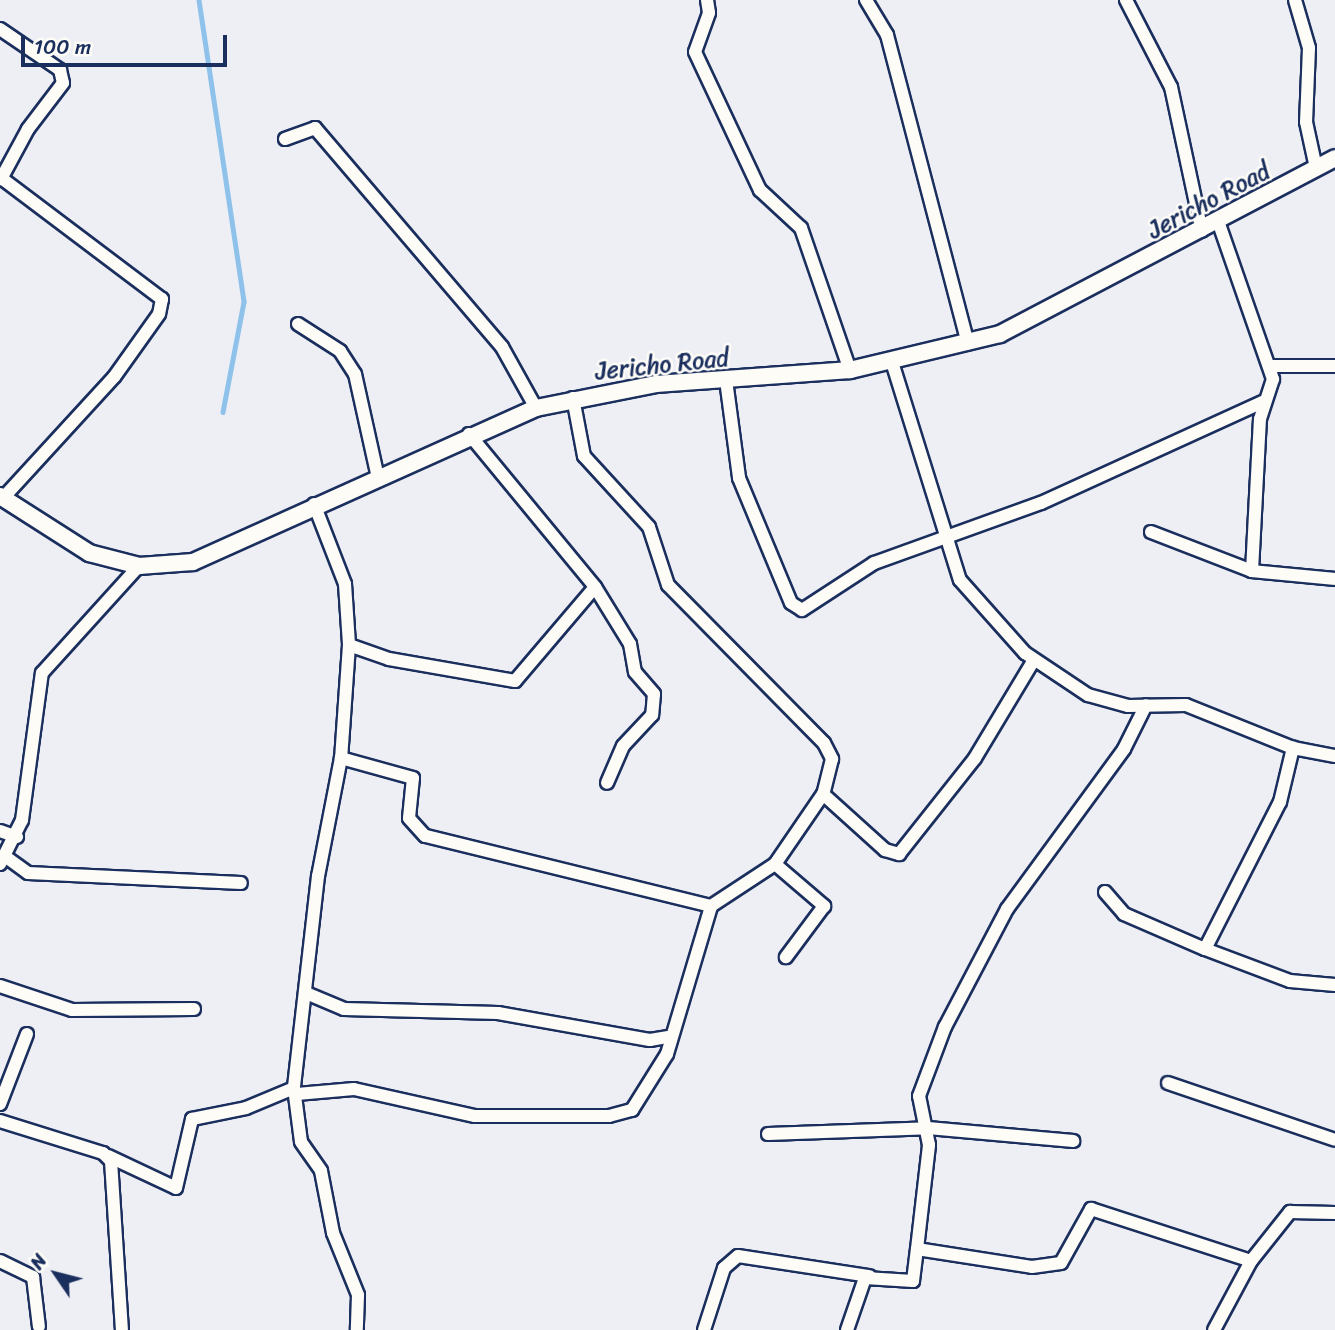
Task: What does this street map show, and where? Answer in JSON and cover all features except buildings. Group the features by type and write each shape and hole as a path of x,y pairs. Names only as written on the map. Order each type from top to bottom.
{"street":[{"path":"707,0 709,13 695,52 760,190 801,228 850,370"},
{"path":"866,0 887,35 968,344"},
{"path":"1126,0 1171,87 1202,231"},
{"path":"1296,0 1309,48 1306,122 1316,168"},
{"path":"0,29 60,71 63,83 28,129 1,178 162,299 159,314 114,377 1,497"},
{"path":"285,139 314,128 502,347 536,408"},
{"name":"Jericho Road","path":"1,497 89,553 139,566 193,562 469,434 536,408 573,398 726,380 850,370 968,344 1026,322 1202,231 1335,158"},
{"path":"1218,221 1271,366 1273,383 1263,402 1252,571"},
{"path":"298,324 340,351 355,374 377,478"},
{"path":"892,362 943,535 960,580 1034,660 1088,695 1146,705 1186,705 1293,748 1335,756"},
{"path":"1271,366 1335,366"},
{"path":"726,380 739,478 794,606 807,608 874,562 943,535 1041,503 1263,402"},
{"path":"0,1121 108,1156 176,1188 192,1119 246,1108 296,1091 354,1089 475,1116 609,1116 632,1110 650,1087 667,1054 667,1037 711,906 775,864 823,794 833,770 828,749 668,585 649,527 584,456 573,398"},
{"path":"469,434 595,587 630,644 635,672 654,694 652,715 623,746 607,783"},
{"path":"314,504 345,584 349,645 341,758 318,876 296,1091 301,1142 321,1171 333,1233 358,1295 357,1330"},
{"path":"1151,532 1252,571 1335,579"},
{"path":"139,566 43,673 17,837 3,861 28,873 241,883"},
{"path":"349,645 389,659 514,681 595,587"},
{"path":"823,794 885,850 899,854 975,758 1034,660"},
{"path":"704,1330 724,1268 738,1256 913,1281 928,1128 919,1096 971,970 1124,749 1146,705"},
{"path":"1205,949 1280,802 1293,748"},
{"path":"341,758 413,778 409,818 425,836 711,906"},
{"path":"0,831 17,837"},
{"path":"775,864 824,906 786,957"},
{"path":"1105,892 1124,914 1205,949 1290,981 1335,985"},
{"path":"0,986 72,1010 194,1009"},
{"path":"306,993 344,1009 498,1013 650,1040 667,1037"},
{"path":"0,1104 27,1034"},
{"path":"1168,1083 1335,1140"},
{"path":"768,1134 928,1128 1073,1141"},
{"path":"108,1156 122,1330"},
{"path":"917,1249 1032,1267 1061,1263 1091,1209 1251,1261"},
{"path":"1214,1330 1251,1261 1290,1212 1335,1213"},
{"path":"0,1261 33,1277 39,1327"},
{"path":"847,1330 869,1276"}],"waterway":[{"path":"199,0 244,302 223,412"}]}
